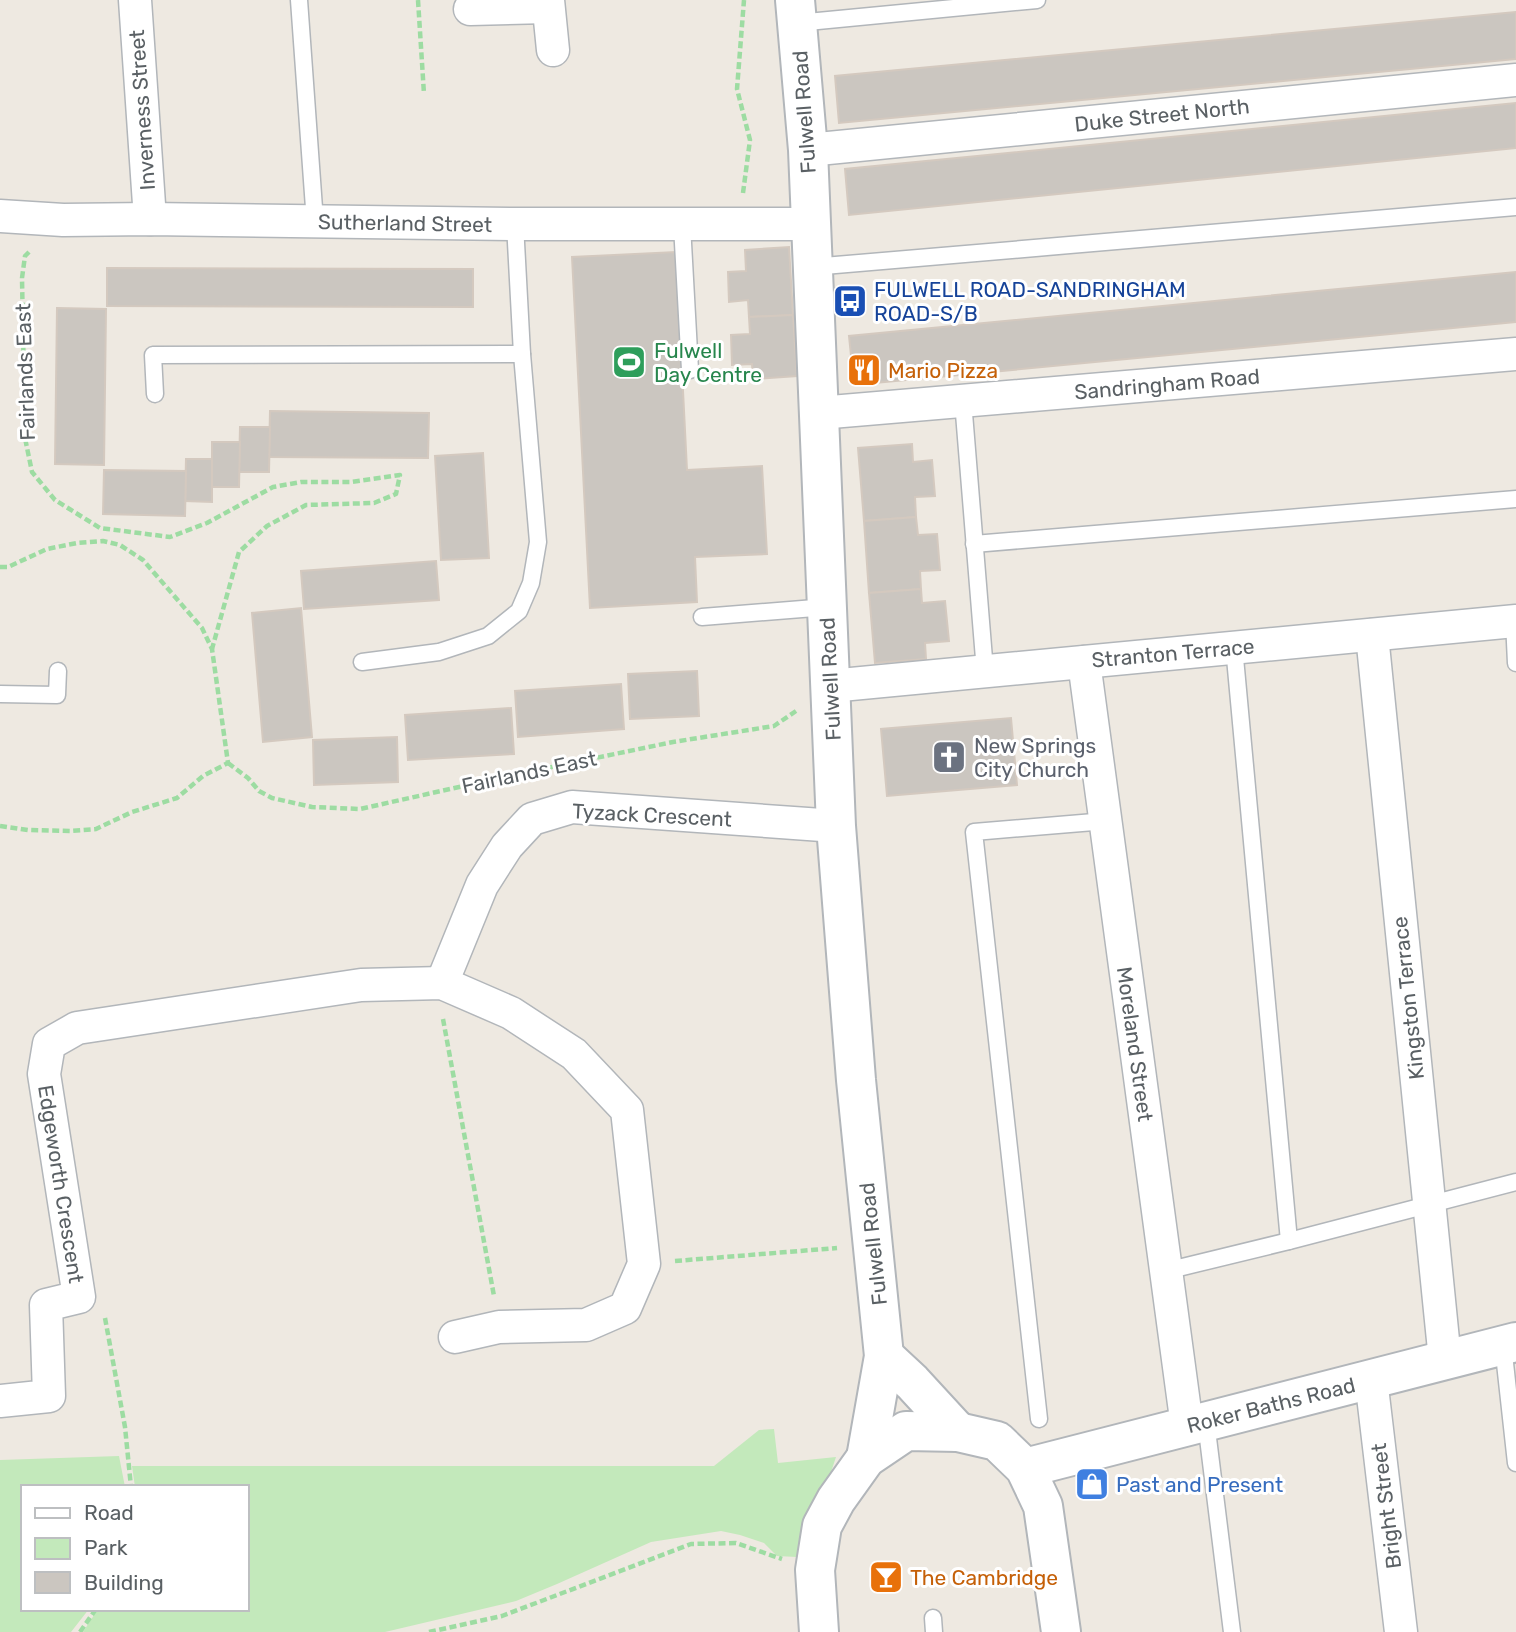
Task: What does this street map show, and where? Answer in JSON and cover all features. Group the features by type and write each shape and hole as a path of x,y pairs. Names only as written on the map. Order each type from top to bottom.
{"street":[{"name":"Inverness Street","path":"135,0 150,219"},
{"path":"470,9 548,4 553,50"},
{"name":"Fulwell Road","path":"796,12 808,150 836,826 856,1080 884,1356 866,1458"},
{"name":"Duke Street North","path":"808,150 1516,80"},
{"name":"Sutherland Street","path":"0,216 63,220 811,224"},
{"name":"Sandringham Road","path":"819,413 1516,354"},
{"name":"Stranton Terrace","path":"831,686 1515,621"},
{"name":"Kingston Terrace","path":"1372,635 1445,1360"},
{"name":"Moreland Street","path":"1084,662 1166,1271 1197,1424"},
{"name":"Tyzack Crescent","path":"442,983 482,885 507,846 532,819 572,807 836,826"},
{"path":"442,983 510,1013 574,1055 626,1110 644,1264 625,1308 586,1325 499,1328 455,1337"},
{"name":"Edgeworth Crescent","path":"0,1401 49,1396 46,1305 79,1297 44,1074 49,1044 77,1028 361,985 442,983"},
{"name":"Roker Baths Road","path":"1025,1468 1509,1344"},
{"path":"884,1356 958,1432"},
{"name":"Bright Street","path":"1371,1379 1401,1632"},
{"name":"Fulwell Road","path":"819,1632 816,1570 822,1525 866,1458 906,1431 958,1432 997,1441 1025,1468 1044,1506 1061,1632"}],"lane":[{"path":"299,0 315,222"},
{"path":"796,12 1037,0"},
{"path":"812,267 1516,207"},
{"path":"362,662 439,652 488,636 519,611 531,583 538,542 522,354 515,224"},
{"path":"682,225 690,370"},
{"path":"155,394 153,355 522,354"},
{"path":"963,401 985,671"},
{"path":"974,544 1516,499"},
{"path":"702,617 827,607"},
{"path":"1515,621 1516,663"},
{"path":"1234,648 1289,1241"},
{"path":"0,694 57,695 58,671"},
{"path":"1039,1419 974,832 1106,821"},
{"path":"1166,1271 1516,1182"},
{"path":"1509,1344 1516,1463"},
{"path":"1197,1424 1232,1632"}],"path":[{"path":"418,0 424,94"},
{"path":"739,224 750,140 737,89 744,0"},
{"name":"Fairlands East","path":"63,220 25,256 22,278 25,438 32,472 55,500 100,528 170,537 207,523 273,487 301,482 351,482 400,475 396,494 374,503 306,505 267,526 239,552 212,649"},
{"path":"0,567 8,567 47,549 103,541 120,545 143,560 202,628 212,649 228,763 202,776 177,797 132,812 96,829 28,830 0,826"},
{"name":"Fairlands East","path":"228,763 248,778 259,791 272,798 312,807 360,808 673,742 774,726 831,686"},
{"path":"442,983 442,1013 499,1328"},
{"path":"644,1264 873,1245"},
{"path":"79,1297 104,1311 125,1427 131,1485"},
{"path":"429,1632 502,1616 691,1544 736,1543 816,1570"},
{"path":"80,1632 95,1611"}],"green space":[{"path":"774,1429 778,1463 836,1457 826,1487 808,1523 797,1557 777,1556 764,1543 721,1531 651,1542 516,1601 385,1632 83,1632 97,1611 248,1611 248,1485 135,1485 132,1466 714,1466 759,1430"},
{"path":"119,1456 125,1485 21,1485 21,1611 87,1611 71,1632 0,1632 0,1460"}],"building":[{"path":"1516,12 1516,59 839,123 835,76"},
{"path":"1516,103 1516,148 849,215 845,169"},
{"path":"789,247 793,315 749,317 748,300 729,302 728,272 746,271 745,250"},
{"name":"Fulwell Day Centre","path":"676,252 687,470 762,466 767,554 695,557 697,602 590,608 572,257"},
{"path":"107,268 473,269 473,307 107,306"},
{"path":"1516,272 1516,322 854,385 849,336"},
{"path":"57,308 106,309 104,465 55,464"},
{"path":"793,315 797,376 753,379 752,364 732,365 731,335 750,334 749,317"},
{"path":"270,411 429,413 428,458 269,457"},
{"path":"240,427 270,427 269,472 239,472"},
{"path":"212,442 240,442 239,487 212,487"},
{"path":"912,444 913,462 932,460 935,496 915,497 916,517 864,521 858,448"},
{"path":"483,453 489,558 441,560 435,456"},
{"path":"186,459 212,459 212,502 185,501"},
{"path":"104,470 186,471 185,516 103,514"},
{"path":"916,517 918,535 937,534 940,570 920,571 921,589 869,593 864,521"},
{"path":"436,561 439,600 304,609 301,571"},
{"path":"921,589 922,603 945,601 949,641 925,643 926,659 875,663 869,593"},
{"path":"301,608 312,737 263,742 252,613"},
{"path":"697,671 699,716 630,719 628,674"},
{"path":"621,684 624,729 518,737 515,691"},
{"path":"511,708 514,754 408,760 405,715"},
{"name":"New Springs City Church","path":"1011,718 1017,785 887,796 881,729"},
{"path":"397,737 398,782 314,785 313,740"}],"place":[{"name":"FULWELL ROAD-SANDRINGHAM ROAD-S/B","path":"850,301"},
{"name":"Fulwell Day Centre","path":"629,362"},
{"name":"Mario Pizza","path":"864,370"},
{"name":"New Springs City Church","path":"949,757"},
{"name":"Past and Present","path":"1092,1484"},
{"name":"The Cambridge","path":"886,1577"}]}
